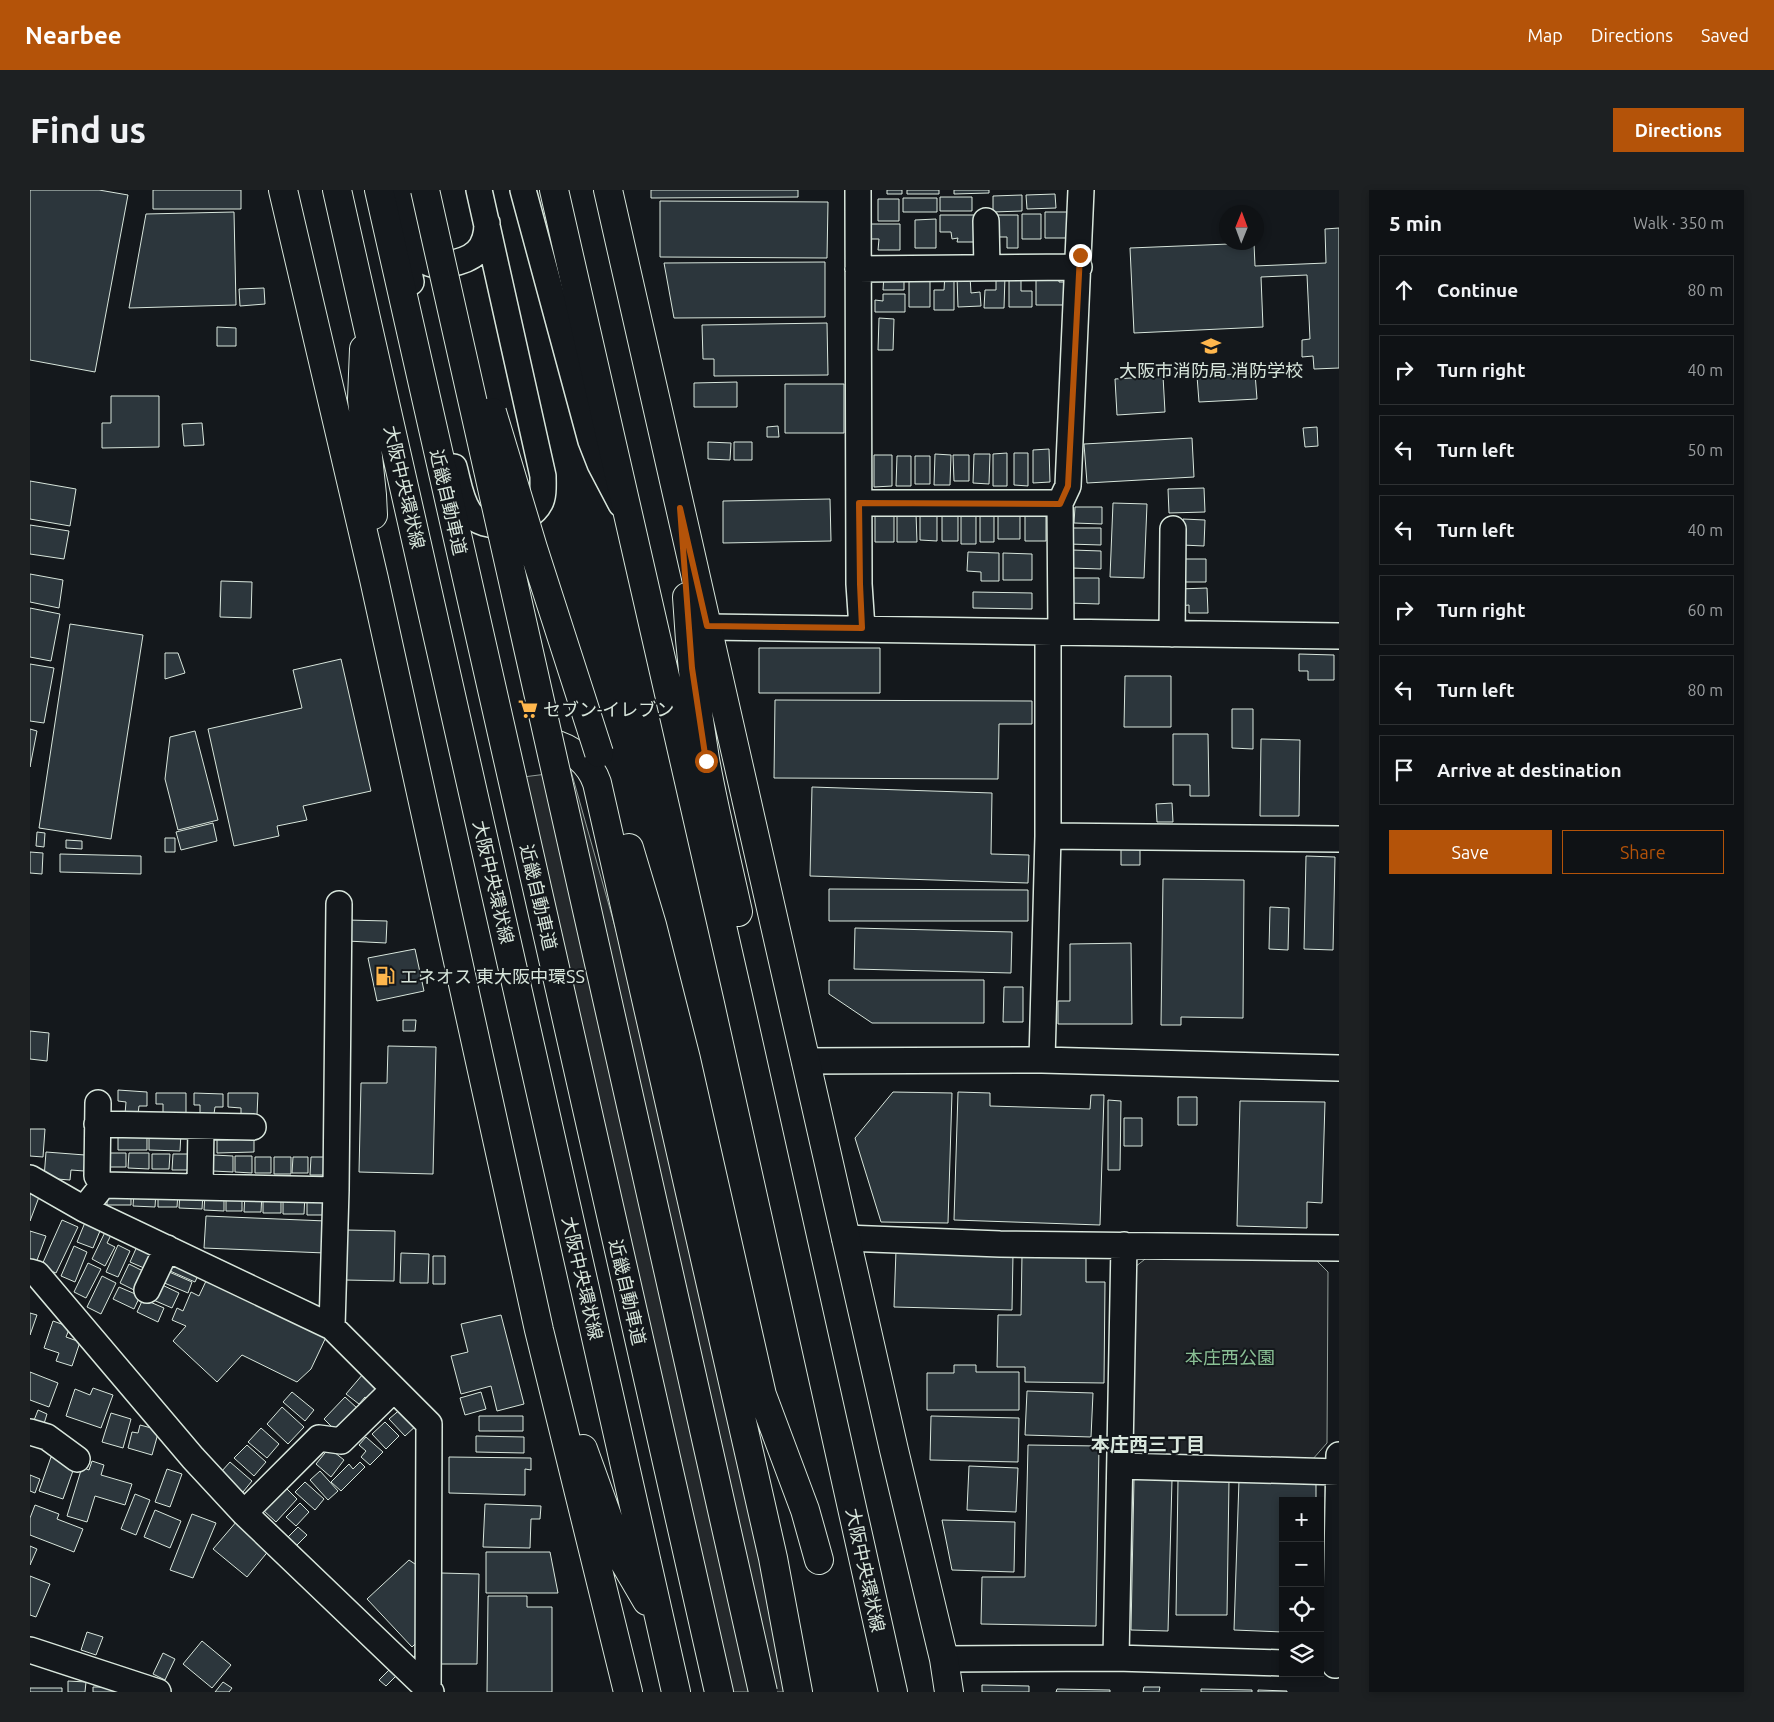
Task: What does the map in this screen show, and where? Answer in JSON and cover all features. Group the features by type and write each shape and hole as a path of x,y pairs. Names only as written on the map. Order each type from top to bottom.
{"main road":[{"path":"283,190 374,579 538,1330 628,1692"},
{"name":"大阪中央環状線","path":"337,190 676,1692"},
{"name":"近畿自動車道","path":"379,190 718,1692"},
{"name":"大阪中央環状線","path":"554,190 738,996 893,1692"},
{"path":"593,190 601,220 631,291"},
{"path":"608,190 845,1238 944,1659 949,1692"},
{"path":"418,191 652,925 692,1086 762,1395 805,1510 818,1560"},
{"path":"418,191 763,1692"},
{"path":"366,314 362,399 372,495 374,579"},
{"path":"680,508 689,637 698,716 740,922 742,940 738,996"},
{"path":"551,743 562,746 572,752 591,769 594,775 773,1558 798,1692"},
{"path":"538,1330 623,1560 661,1626"}],"street":[{"path":"418,191 408,212 407,262 459,488 469,513 480,521 493,524 508,523 528,516 541,502 543,476 479,190"},
{"path":"523,190 591,441 600,464 629,519"},
{"path":"858,190 859,503 862,628"},
{"path":"1042,1060 1060,504 1068,486 1081,190"},
{"path":"986,222 987,268"},
{"path":"407,240 417,255 430,264 452,263 470,258 481,248 487,237 487,223"},
{"path":"858,269 1079,267"},
{"path":"859,503 1060,504"},
{"path":"1172,634 1173,529"},
{"path":"707,626 1339,636"},
{"path":"1048,836 1339,839"},
{"path":"332,1327 336,1190 339,904"},
{"path":"805,1061 1042,1060 1339,1068"},
{"path":"103,1185 97,1176 98,1113 202,1126 253,1127"},
{"path":"200,1187 202,1126"},
{"path":"30,1178 84,1209 332,1327 429,1424 429,1691"},
{"path":"103,1185 336,1190"},
{"path":"84,1209 103,1185"},
{"path":"845,1238 1000,1244 1339,1248"},
{"path":"1116,1658 1124,1245"},
{"path":"147,1290 166,1248"},
{"path":"30,1272 37,1274 193,1458 244,1513 429,1691"},
{"path":"244,1513 319,1438 341,1441 394,1389"},
{"path":"30,1432 47,1436 77,1459"},
{"path":"1331,1665 1339,1455"},
{"path":"1120,1466 1339,1472"},
{"path":"30,1650 145,1690"},
{"path":"944,1659 1116,1658 1279,1664"}],"green space":[{"name":"本庄西公園","path":"1149,1256 1316,1260 1328,1272 1327,1443 1312,1460 1145,1457 1131,1444 1135,1267"}],"shaded area":[{"path":"571,771 702,1235 785,1692 724,1692 523,777"}],"building":[{"path":"30,190 99,190 128,195 95,372 30,360"},
{"path":"153,190 241,190 241,209 153,209"},
{"path":"651,190 798,190 798,197 651,198"},
{"path":"887,190 902,190 902,194 887,194"},
{"path":"907,190 939,190 939,194 907,194"},
{"path":"954,190 989,190 989,193 954,194"},
{"path":"1055,194 1056,208 1027,209 1026,195"},
{"path":"1022,195 1022,211 993,212 993,196"},
{"path":"940,197 972,197 972,211 940,211"},
{"path":"903,198 937,198 937,212 903,212"},
{"path":"878,199 899,199 899,221 878,221"},
{"path":"660,201 828,202 827,258 660,257"},
{"path":"234,212 236,305 129,308 146,214"},
{"path":"1045,212 1068,212 1068,238 1045,238"},
{"path":"1022,214 1041,214 1041,239 1022,239"},
{"path":"940,215 976,215 976,242 957,242 958,238 952,239 951,232 940,232"},
{"path":"993,215 1018,215 1018,248 1007,248 1007,237 993,237"},
{"path":"936,219 936,248 915,248 915,220"},
{"path":"871,224 900,224 900,250 878,250 879,239 871,239"},
{"path":"1339,228 1339,368 1314,369 1313,356 1302,357 1302,340 1310,339 1307,275 1261,277 1263,327 1134,333 1130,248 1219,244 1219,250 1254,250 1255,266 1326,263 1325,229"},
{"path":"825,262 825,317 674,318 664,263"},
{"path":"1036,272 1059,272 1059,282 1066,282 1066,305 1036,305"},
{"path":"945,273 954,274 954,310 934,310 934,290 944,290"},
{"path":"884,275 904,275 904,290 883,290"},
{"path":"996,275 1005,276 1004,308 984,308 985,290 996,290"},
{"path":"1009,275 1021,275 1021,291 1032,291 1032,307 1009,307"},
{"path":"970,276 971,293 980,292 981,306 958,307 957,277"},
{"path":"909,280 930,280 930,307 909,307"},
{"path":"264,288 265,304 240,306 239,289"},
{"path":"883,294 905,294 905,312 875,312 875,300 883,301"},
{"path":"879,318 894,319 893,350 878,350"},
{"path":"827,323 828,375 714,376 714,359 703,359 702,325"},
{"path":"217,327 236,328 236,346 217,346"},
{"path":"1255,373 1257,399 1199,402 1197,376"},
{"path":"1163,376 1165,412 1117,415 1115,379"},
{"path":"737,382 737,407 694,407 694,383"},
{"path":"785,384 844,384 844,433 785,433"},
{"path":"111,396 159,396 159,447 102,448 102,423 111,423"},
{"path":"202,423 204,445 184,446 182,424"},
{"path":"778,426 779,437 767,437 767,427"},
{"path":"1317,427 1318,446 1305,447 1303,428"},
{"path":"1192,438 1194,477 1087,483 1084,444"},
{"path":"708,442 731,443 730,460 708,459"},
{"path":"734,442 752,442 752,460 734,460"},
{"path":"1049,449 1050,482 1033,483 1033,450"},
{"path":"1007,453 1007,486 993,486 993,454"},
{"path":"1014,453 1028,453 1028,486 1014,485"},
{"path":"935,454 951,455 950,485 934,485"},
{"path":"974,454 990,454 989,484 973,483"},
{"path":"874,455 892,455 892,486 874,487"},
{"path":"953,455 969,455 969,481 954,481"},
{"path":"897,456 911,456 911,486 896,486"},
{"path":"915,456 930,456 930,484 915,484"},
{"path":"30,481 76,489 70,526 30,519"},
{"path":"1204,488 1205,512 1169,513 1168,489"},
{"path":"830,499 831,541 723,543 723,501"},
{"path":"1113,503 1147,504 1144,578 1110,577"},
{"path":"1075,507 1102,507 1102,524 1074,523"},
{"path":"998,511 1020,511 1020,539 998,539"},
{"path":"1025,512 1046,512 1046,541 1025,541"},
{"path":"875,513 894,513 894,542 875,542"},
{"path":"897,513 916,513 917,542 897,542"},
{"path":"920,513 937,513 937,541 920,540"},
{"path":"942,513 958,513 958,541 942,541"},
{"path":"980,513 994,513 994,542 980,542"},
{"path":"961,514 976,514 976,544 961,544"},
{"path":"1183,519 1205,520 1204,546 1182,545"},
{"path":"30,525 69,531 64,559 30,554"},
{"path":"1068,528 1101,528 1101,545 1068,544"},
{"path":"1072,550 1101,551 1101,569 1071,568"},
{"path":"968,552 999,553 999,581 981,581 981,572 967,571"},
{"path":"1003,553 1032,554 1032,580 1003,580"},
{"path":"1185,559 1206,559 1206,582 1185,582"},
{"path":"30,574 63,580 59,608 30,602"},
{"path":"1070,578 1099,578 1099,604 1069,603"},
{"path":"221,581 252,582 251,618 220,617"},
{"path":"1207,588 1208,613 1189,613 1189,605 1179,606 1179,589"},
{"path":"973,592 1032,593 1032,609 973,608"},
{"path":"30,608 60,614 51,661 30,657"},
{"path":"70,624 143,635 111,839 39,828"},
{"path":"759,648 880,648 880,693 759,693"},
{"path":"165,653 178,653 185,673 165,679"},
{"path":"1299,654 1334,655 1334,680 1308,680 1308,671 1299,671"},
{"path":"341,659 371,791 303,806 307,820 277,826 279,836 234,846 208,729 302,708 293,670"},
{"path":"30,664 54,668 44,723 30,721"},
{"path":"1125,676 1171,676 1171,727 1124,727"},
{"path":"775,700 1032,701 1032,724 999,724 998,779 774,778"},
{"path":"1232,709 1253,709 1253,749 1232,748"},
{"path":"30,729 37,731 30,767"},
{"path":"195,731 218,820 178,830 165,779 170,737"},
{"path":"1173,734 1208,734 1209,796 1190,796 1190,785 1173,785"},
{"path":"1261,739 1300,740 1299,816 1260,816"},
{"path":"812,787 992,793 991,854 1029,855 1028,883 810,876"},
{"path":"1172,803 1173,822 1157,822 1156,804"},
{"path":"213,823 217,841 181,850 176,832"},
{"path":"37,832 45,833 44,847 36,846"},
{"path":"165,838 175,838 175,852 165,852"},
{"path":"66,840 82,841 82,849 66,848"},
{"path":"1140,848 1140,865 1121,865 1121,849"},
{"path":"30,852 43,853 42,874 30,873"},
{"path":"60,854 141,856 141,874 60,872"},
{"path":"1306,856 1335,857 1333,950 1304,949"},
{"path":"1163,879 1244,880 1243,1018 1181,1017 1181,1025 1161,1025"},
{"path":"829,889 1028,890 1028,921 829,921"},
{"path":"1270,907 1289,908 1288,950 1269,949"},
{"path":"347,920 387,921 386,943 347,941"},
{"path":"855,928 1012,932 1011,973 854,969"},
{"path":"1131,943 1132,1024 1058,1024 1058,1001 1070,1001 1070,944"},
{"path":"415,949 424,991 377,1001 368,958"},
{"path":"829,980 984,980 984,1023 872,1023 829,994"},
{"path":"1004,987 1023,987 1023,1022 1003,1022"},
{"path":"403,1020 416,1020 415,1031 403,1031"},
{"path":"30,1031 49,1033 47,1061 30,1059"},
{"path":"388,1046 436,1047 433,1174 359,1172 361,1083 387,1083"},
{"path":"118,1090 147,1092 147,1106 139,1106 138,1114 125,1114 126,1102 118,1101"},
{"path":"893,1092 952,1093 948,1223 881,1222 855,1138"},
{"path":"958,1092 990,1093 990,1106 1090,1109 1091,1095 1104,1095 1100,1225 954,1220"},
{"path":"156,1093 186,1093 186,1113 163,1113 163,1104 156,1104"},
{"path":"194,1093 223,1094 223,1107 215,1107 214,1114 200,1113 200,1105 194,1105"},
{"path":"228,1093 258,1093 257,1115 241,1114 241,1108 228,1107"},
{"path":"1178,1097 1197,1097 1197,1125 1178,1125"},
{"path":"1108,1100 1121,1101 1120,1170 1108,1170"},
{"path":"1240,1101 1325,1102 1322,1203 1307,1202 1307,1228 1237,1226"},
{"path":"1124,1118 1142,1118 1142,1146 1124,1146"},
{"path":"30,1129 45,1129 43,1157 30,1156"},
{"path":"118,1133 147,1133 147,1150 118,1150"},
{"path":"149,1133 181,1133 180,1151 149,1150"},
{"path":"217,1135 254,1135 254,1152 217,1153"},
{"path":"46,1152 85,1155 84,1171 71,1170 70,1180 44,1178"},
{"path":"106,1153 126,1153 126,1167 106,1167"},
{"path":"129,1153 149,1153 149,1169 128,1168"},
{"path":"152,1154 170,1154 169,1169 152,1169"},
{"path":"173,1154 192,1154 192,1170 172,1170"},
{"path":"213,1155 233,1156 233,1172 213,1171"},
{"path":"235,1156 252,1156 252,1173 235,1172"},
{"path":"255,1157 271,1157 271,1173 255,1173"},
{"path":"274,1157 291,1157 291,1174 274,1174"},
{"path":"293,1157 308,1157 308,1173 292,1173"},
{"path":"311,1157 328,1157 328,1175 310,1175"},
{"path":"107,1191 131,1192 131,1205 107,1205"},
{"path":"134,1192 156,1192 155,1207 133,1206"},
{"path":"158,1192 178,1193 177,1207 158,1207"},
{"path":"180,1193 203,1194 202,1209 179,1208"},
{"path":"226,1193 242,1194 242,1211 226,1211"},
{"path":"30,1194 39,1197 30,1221"},
{"path":"205,1194 224,1194 224,1211 204,1210"},
{"path":"245,1194 262,1194 261,1212 244,1212"},
{"path":"263,1194 281,1194 281,1213 263,1213"},
{"path":"283,1194 305,1195 304,1214 283,1214"},
{"path":"307,1194 328,1195 328,1215 307,1215"},
{"path":"206,1216 326,1221 325,1253 204,1248"},
{"path":"62,1220 78,1227 56,1273 41,1267"},
{"path":"86,1220 102,1226 93,1248 77,1242"},
{"path":"107,1228 113,1231 107,1243 115,1247 105,1266 92,1259"},
{"path":"346,1230 395,1231 394,1281 345,1280"},
{"path":"30,1231 46,1236 36,1263 30,1261"},
{"path":"139,1242 154,1249 144,1268 130,1262"},
{"path":"118,1245 130,1251 118,1277 106,1272"},
{"path":"74,1246 87,1252 75,1282 61,1276"},
{"path":"896,1250 1013,1254 1012,1310 894,1307"},
{"path":"401,1253 429,1254 428,1283 400,1283"},
{"path":"1022,1255 1086,1256 1086,1282 1105,1282 1104,1383 1025,1382 1025,1367 997,1367 998,1315 1021,1315"},
{"path":"433,1256 445,1256 445,1284 433,1284"},
{"path":"176,1258 201,1269 195,1282 170,1271"},
{"path":"88,1263 101,1269 86,1298 74,1292"},
{"path":"129,1264 145,1272 136,1291 120,1283"},
{"path":"167,1271 192,1282 188,1293 162,1282"},
{"path":"102,1276 116,1283 101,1314 87,1307"},
{"path":"206,1281 327,1335 311,1369 297,1382 242,1355 217,1382 173,1341 186,1326 172,1320 177,1308 183,1311 191,1292 199,1296"},
{"path":"158,1283 179,1293 172,1308 151,1299"},
{"path":"119,1287 140,1296 134,1309 113,1299"},
{"path":"143,1299 164,1308 158,1322 137,1312"},
{"path":"30,1313 37,1315 30,1335"},
{"path":"501,1315 524,1404 497,1411 491,1386 461,1394 451,1356 468,1352 461,1324"},
{"path":"53,1321 70,1327 66,1337 80,1342 72,1366 56,1361 59,1353 44,1348"},
{"path":"954,1365 976,1365 976,1372 1019,1372 1019,1410 927,1410 927,1373 954,1373"},
{"path":"30,1372 58,1383 49,1407 30,1400"},
{"path":"363,1374 380,1389 370,1401 365,1397 359,1404 346,1394"},
{"path":"93,1388 113,1395 101,1428 66,1416 75,1389 90,1395"},
{"path":"1027,1391 1093,1393 1091,1437 1025,1435"},
{"path":"292,1392 314,1410 305,1421 283,1402"},
{"path":"481,1392 486,1409 465,1415 460,1398"},
{"path":"345,1397 358,1409 337,1432 324,1419"},
{"path":"282,1407 304,1427 288,1444 267,1424"},
{"path":"403,1407 419,1423 405,1436 389,1419"},
{"path":"38,1410 47,1414 43,1427 33,1423"},
{"path":"111,1413 131,1419 123,1448 102,1442"},
{"path":"479,1416 523,1416 523,1431 479,1431"},
{"path":"931,1416 1019,1418 1018,1462 930,1460"},
{"path":"385,1422 399,1436 386,1449 372,1434"},
{"path":"140,1425 159,1430 152,1455 128,1448 132,1432 138,1433"},
{"path":"261,1428 279,1444 267,1458 248,1442"},
{"path":"476,1436 524,1437 524,1453 476,1452"},
{"path":"366,1437 383,1452 370,1465 361,1457 366,1451 359,1445"},
{"path":"247,1445 266,1462 254,1476 234,1458"},
{"path":"1028,1445 1099,1446 1096,1626 981,1624 982,1577 1025,1577"},
{"path":"329,1448 344,1460 331,1477 316,1464"},
{"path":"51,1457 75,1465 63,1499 39,1491"},
{"path":"449,1457 531,1458 531,1470 525,1469 525,1495 449,1493"},
{"path":"92,1461 104,1465 101,1475 132,1484 125,1505 95,1496 87,1522 67,1516 82,1467 89,1470"},
{"path":"230,1462 252,1481 243,1492 221,1472"},
{"path":"360,1462 365,1467 341,1491 331,1482 349,1464 353,1469"},
{"path":"969,1466 1018,1468 1016,1512 967,1510"},
{"path":"167,1469 182,1474 170,1507 155,1502"},
{"path":"320,1471 338,1491 328,1500 310,1480"},
{"path":"30,1475 40,1479 35,1493 30,1491"},
{"path":"1134,1479 1172,1480 1168,1631 1131,1630"},
{"path":"1178,1479 1229,1480 1227,1615 1176,1615"},
{"path":"1239,1480 1316,1483 1316,1497 1279,1497 1279,1632 1234,1630"},
{"path":"305,1482 324,1499 315,1510 295,1492"},
{"path":"285,1487 297,1499 276,1522 263,1510"},
{"path":"135,1494 150,1500 136,1535 121,1529"},
{"path":"300,1503 309,1512 296,1526 286,1517"},
{"path":"485,1504 541,1506 540,1519 531,1519 530,1548 483,1547"},
{"path":"35,1505 59,1514 57,1519 83,1529 74,1552 30,1535 30,1518"},
{"path":"155,1510 181,1521 170,1548 144,1537"},
{"path":"192,1514 216,1523 193,1578 170,1570"},
{"path":"942,1520 1015,1522 1014,1572 952,1570"},
{"path":"237,1521 270,1549 247,1577 213,1549"},
{"path":"298,1527 307,1535 295,1547 286,1539"},
{"path":"30,1546 37,1549 30,1565"},
{"path":"486,1552 550,1552 558,1593 486,1593"},
{"path":"409,1560 421,1568 420,1639 412,1647 367,1599"},
{"path":"441,1573 479,1574 477,1664 439,1664"},
{"path":"30,1576 50,1584 36,1617 30,1615"},
{"path":"488,1596 527,1596 527,1607 552,1607 552,1692 487,1692"},
{"path":"87,1632 103,1637 96,1655 81,1650"},
{"path":"202,1641 231,1665 212,1688 183,1664"},
{"path":"163,1653 175,1659 165,1680 153,1674"},
{"path":"394,1665 401,1671 386,1686 379,1680"},
{"path":"68,1681 86,1682 85,1692 68,1692"},
{"path":"223,1682 232,1688 229,1692 215,1692"},
{"path":"982,1685 1029,1686 1029,1692 982,1692"},
{"path":"93,1687 115,1687 115,1692 93,1692"},
{"path":"1144,1687 1160,1687 1159,1692 1143,1692"},
{"path":"30,1688 62,1688 62,1692 30,1692"},
{"path":"1057,1689 1110,1690 1110,1692 1056,1692"},
{"path":"1201,1689 1252,1690 1252,1692 1201,1692"},
{"path":"1258,1690 1287,1691 1287,1692 1258,1692"}],"place":[{"name":"大阪市消防局 消防学校","path":"1211,346"},
{"name":"セブン-イレブン","path":"528,709"},
{"name":"エネオス 東大阪中環SS","path":"385,976"}],"district":[{"name":"本庄西三丁目","path":"1148,1444"}],"route":[{"path":"706,761 692,668 680,508 707,626 862,628 859,503 1060,504 1068,486 1080,255"}]}
